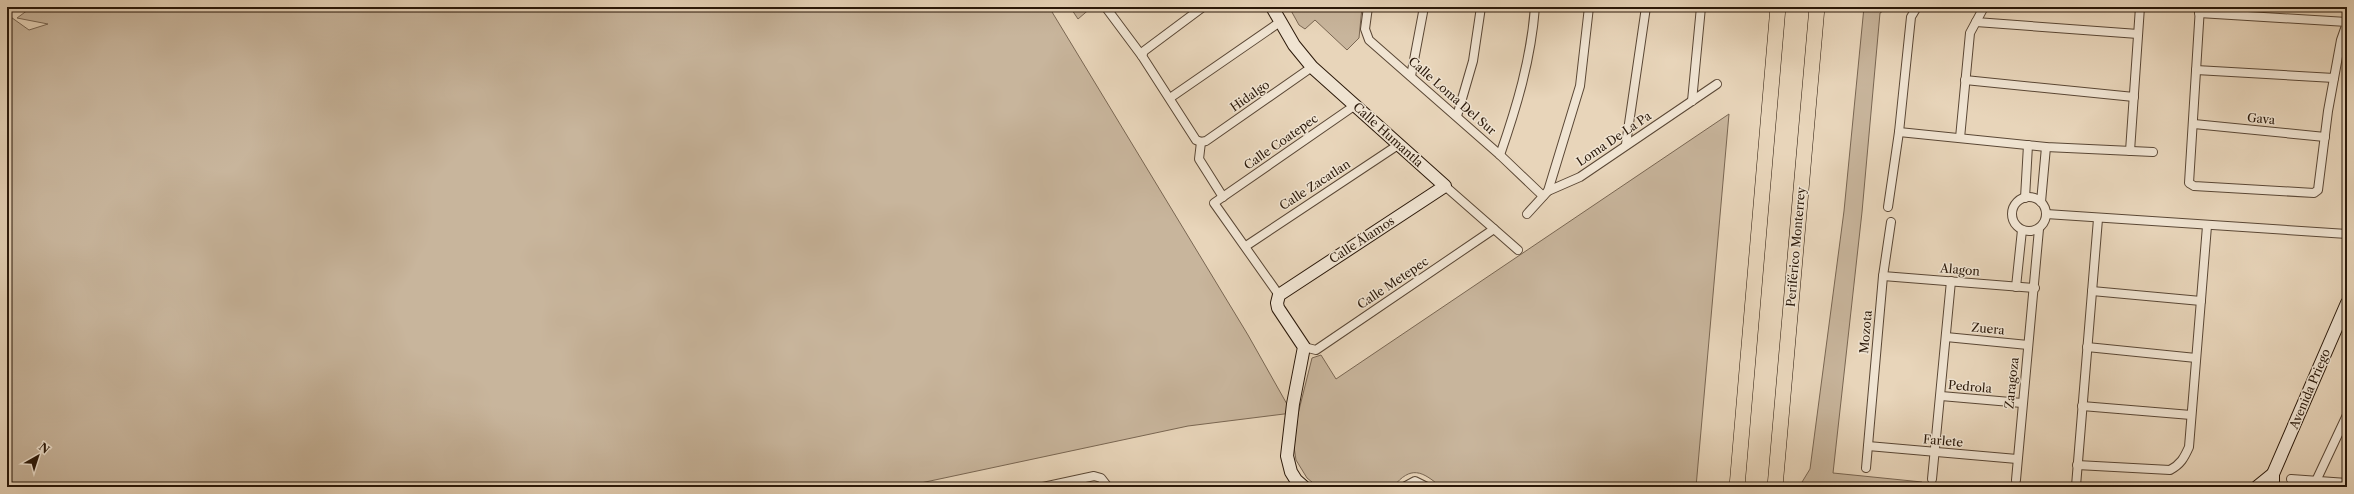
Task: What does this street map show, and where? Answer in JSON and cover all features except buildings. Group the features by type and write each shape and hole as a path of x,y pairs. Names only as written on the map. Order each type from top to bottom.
{"highway":[{"path":"1737,487 1778,7"},
{"name":"Periférico Monterrey","path":"1775,487 1817,7"}],"street":[{"path":"1142,56 1144,51 1203,7"},
{"name":"Calle Humantla","path":"1272,7 1294,45 1312,67 1354,106 1518,250"},
{"name":"Calle Loma Del Sur","path":"1368,7 1365,28 1367,36 1545,194"},
{"path":"1411,76 1424,7"},
{"path":"1457,116 1473,61 1481,7"},
{"path":"1500,155 1518,102 1528,61 1535,7"},
{"path":"1545,194 1580,86 1589,7"},
{"path":"1626,144 1646,7"},
{"path":"1692,101 1701,7"},
{"path":"1888,208 1899,132 1911,17 1917,7"},
{"path":"1960,138 1970,33 1984,7"},
{"path":"2130,151 2140,7"},
{"path":"1108,8 1142,56 1196,140 1200,142 1199,159 1223,197 1214,203 1280,295 1277,303 1278,308 1304,347 1293,404 1287,456 1291,472 1304,487"},
{"path":"2199,10 2347,23 2341,40 2334,78 2320,183 2318,190 2314,193 2194,186 2189,183 2194,124 2199,10"},
{"path":"1170,98 1280,22"},
{"path":"1976,22 2138,34"},
{"name":"Hidalgo","path":"1200,142 1206,141 1312,67"},
{"path":"2196,70 2334,78"},
{"path":"1965,80 2134,97"},
{"name":"Loma De La Pa","path":"1526,214 1545,194 1580,177 1626,144 1717,84"},
{"name":"Calle Coatepec","path":"1223,197 1354,106"},
{"name":"Gava","path":"2194,124 2325,137"},
{"path":"1899,132 2046,147 2152,152"},
{"name":"Calle Zacatlan","path":"1246,246 1398,145"},
{"path":"2024,198 2028,145"},
{"path":"2041,202 2030,197 2024,198 2015,205 2013,210 2014,222 2022,230 2033,231 2039,229 2044,222 2046,214 2041,202 2046,147"},
{"name":"Calle Álamos","path":"1280,295 1445,186"},
{"path":"2046,214 2098,219 2347,234"},
{"path":"2076,486 2098,219"},
{"name":"Mozota","path":"1866,468 1883,276 1891,222"},
{"path":"2077,465 2170,470 2180,465 2189,447 2207,226"},
{"name":"Zaragoza","path":"2016,480 2022,403 2035,288 2039,229"},
{"name":"Calle Metepec","path":"1304,347 1316,350 1494,230"},
{"path":"2016,287 2022,230"},
{"name":"Alagon","path":"1883,276 2035,288"},
{"path":"1932,479 1951,281"},
{"path":"2092,291 2201,300"},
{"name":"Avenida Priego","path":"2273,487 2273,474 2347,303"},
{"name":"Zuera","path":"1946,338 2028,345"},
{"path":"2087,347 2196,358"},
{"name":"Pedrola","path":"1941,396 2022,403"},
{"path":"2082,406 2191,416"},
{"path":"2316,481 2345,423 2347,415"},
{"name":"Farlete","path":"1868,446 2017,459"},
{"name":"Avenida Priego","path":"2257,487 2273,474"},
{"path":"1046,487 1098,476 1108,487"},
{"path":"2291,479 2347,483"},
{"path":"1404,487 1416,481 1427,487"}],"shaded area":[{"path":"7,7 18,7 8,15 29,30 48,24 17,18 32,7 1049,7 1248,335 1292,413 1188,426 902,487 7,487"},
{"path":"1070,7 1092,7 1078,19"},
{"path":"1289,7 1362,7 1359,38 1347,50 1315,20 1305,29 1299,25"},
{"path":"1864,7 1889,7 1880,13 1862,212 1833,473 1922,482 1922,487 1799,487 1810,469 1844,211"},
{"path":"1729,114 1696,487 1441,487 1422,474 1411,473 1405,475 1393,487 1318,487 1307,478 1296,460 1294,447 1298,414 1312,358 1321,355 1336,379"}]}
